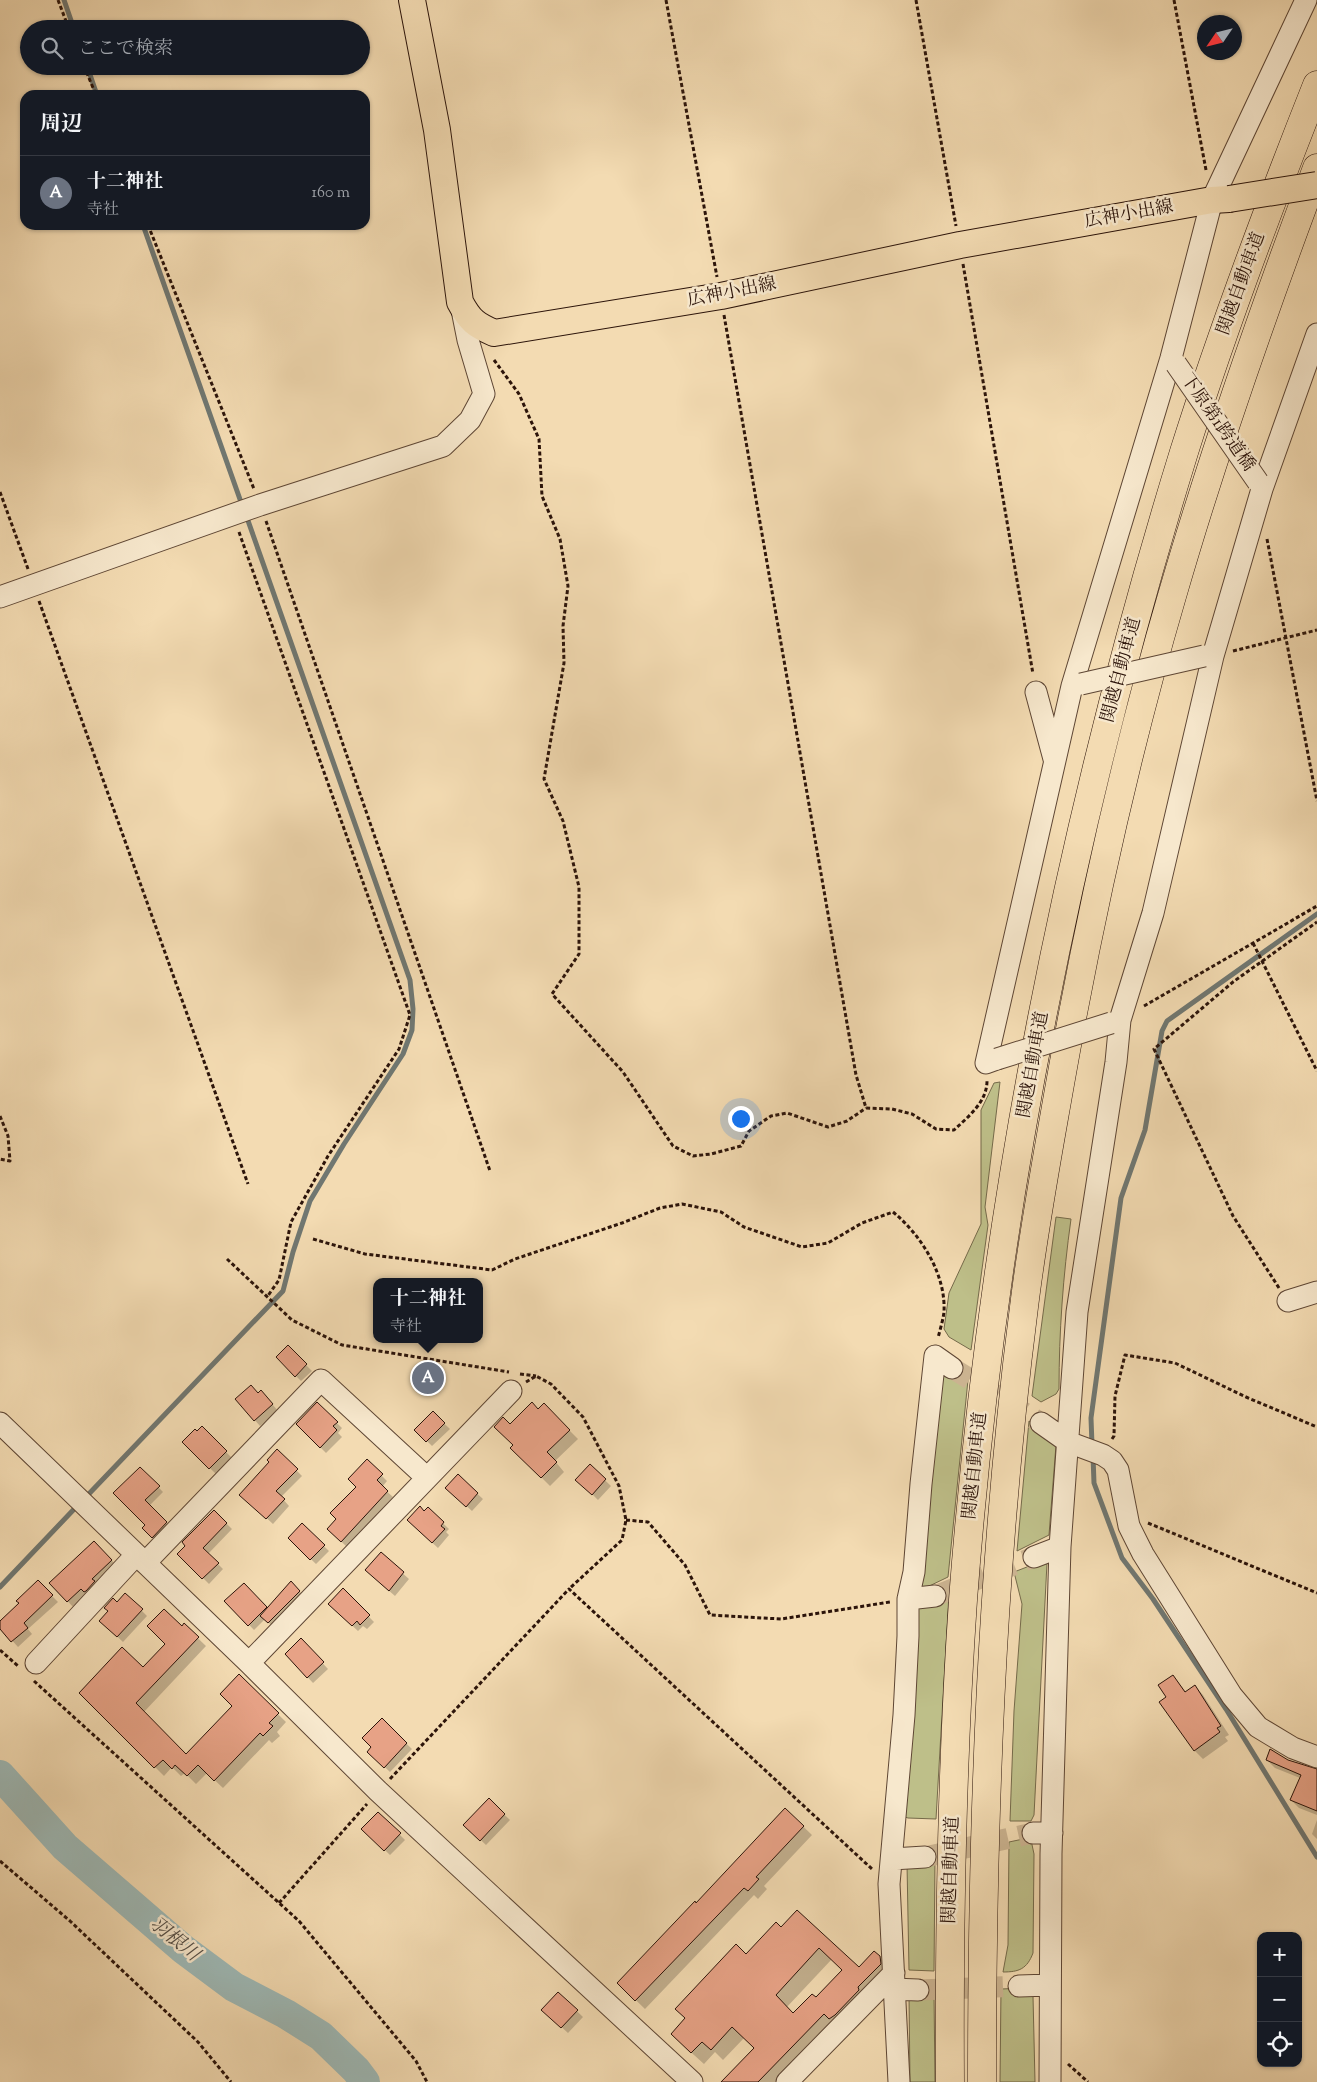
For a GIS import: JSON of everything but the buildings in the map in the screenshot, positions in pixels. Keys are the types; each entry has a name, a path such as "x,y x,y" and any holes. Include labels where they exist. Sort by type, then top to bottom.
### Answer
{"highway":[{"name":"関越自動車道","path":"950,2082 950,1911 963,1601 979,1435 996,1298 1044,1010 1076,856 1106,729 1145,582 1186,447 1237,297 1317,85"},
{"name":"関越自動車道","path":"982,2082 982,1904 995,1595 1024,1305 1076,993 1138,719 1172,595 1216,452 1265,307 1317,168"}],"main road":[{"name":"広神小出線","path":"412,0 437,130 460,302 468,317 477,326 494,333 721,296 960,245 1221,199 1317,186"}],"street":[{"path":"1115,1022 992,1061 1055,762 1076,685 1221,199 1306,0"},
{"path":"0,597 260,505 443,446 470,420 484,394 468,340 460,302"},
{"path":"1050,2082 1050,1985 1042,1833 1077,1312 1116,1062 1115,1022 1153,913 1208,656 1257,510 1260,486 1317,334"},
{"name":"下原第1跨道橋","path":"1174,361 1260,486"},
{"path":"1076,685 1208,656"},
{"path":"1036,692 1055,762"},
{"path":"1288,1301 1317,1292"},
{"path":"899,2082 888,1884 892,1859 904,1715 908,1599 914,1572 935,1356 952,1368"},
{"path":"29,1670 321,1380 426,1477"},
{"path":"249,1663 426,1477 511,1391"},
{"path":"0,1423 249,1663 378,1791 692,2082"},
{"path":"1042,1423 1068,1442 1103,1455 1112,1461 1118,1470 1128,1526 1143,1554 1232,1696 1258,1727 1293,1748 1317,1757"},
{"path":"1034,1557 1060,1546"},
{"path":"908,1599 935,1596"},
{"path":"892,1859 924,1857"},
{"path":"894,1981 918,1990"},
{"path":"787,2082 894,1981"},
{"path":"1019,1986 1050,1985"}],"path":[{"path":"58,0 66,20"},
{"path":"666,0 721,296 856,1075 866,1108"},
{"path":"916,0 1036,692"},
{"path":"1174,0 1221,199"},
{"path":"88,75 94,90"},
{"path":"150,230 260,505 490,1171"},
{"path":"468,340 484,348 501,367 519,394 538,439 542,496 560,538 568,586 563,626 564,663 544,779 563,821 579,888 579,954 552,994 623,1072 673,1146 693,1156 711,1154 741,1146 748,1131 771,1116 787,1113 828,1127 848,1121 866,1108 892,1109 912,1114 936,1129 954,1130 974,1112 987,1088 992,1061"},
{"path":"0,492 248,1184"},
{"path":"1257,510 1268,541 1317,801"},
{"path":"232,515 410,1015 398,1049 328,1156 291,1222 279,1280 267,1296"},
{"path":"1208,656 1317,630"},
{"path":"1115,1022 1317,906"},
{"path":"1288,1301 1232,1216 1154,1049 1234,982 1317,922"},
{"path":"1253,943 1317,1071"},
{"path":"0,1116 8,1136 10,1162 0,1159"},
{"path":"313,1238 365,1254 492,1270 515,1258 622,1223 660,1208 682,1204 721,1212 744,1227 802,1247 828,1243 862,1223 892,1212 908,1225 932,1261 942,1290 944,1312 935,1356"},
{"path":"227,1259 292,1320 342,1345 536,1376 551,1384 583,1417 619,1486 626,1520 622,1540 569,1589 378,1791 280,1903"},
{"path":"1103,1455 1114,1436 1115,1396 1125,1355 1175,1363 1246,1397 1317,1427"},
{"path":"511,1391 536,1376"},
{"path":"1126,1514 1317,1593"},
{"path":"626,1520 648,1522 685,1565 710,1615 781,1619 908,1599"},
{"path":"569,1589 888,1884"},
{"path":"0,1650 29,1670 300,1922 416,2061 427,2082"},
{"path":"0,1861 70,1921 198,2042 230,2082"}],"green space":[{"path":"1000,1082 985,1207 988,1225 971,1350 949,1337 944,1329 949,1293 981,1224 981,1110 994,1083"},
{"path":"1056,1217 1071,1219 1062,1304 1059,1389 1056,1394 1041,1402 1032,1396"},
{"path":"951,1370 968,1380 948,1577 921,1590 939,1378"},
{"path":"1029,1421 1056,1445 1049,1535 1017,1551"},
{"path":"1045,1560 1047,1563 1034,1815 1031,1821 1010,1821 1014,1711 1022,1604 1014,1572"},
{"path":"949,1593 936,1819 908,1818 905,1817 915,1606"},
{"path":"1028,1838 1031,1840 1034,1854 1033,1953 1028,1963 1022,1968 1003,1972 1008,1945 1009,1842"},
{"path":"935,1857 934,1971 909,1970 907,1864"},
{"path":"1027,1988 1033,1996 1035,2082 1000,2082 1001,1989"},
{"path":"934,1993 935,2082 910,2082 909,1995"}],"waterway":[{"path":"64,0 71,20"},
{"path":"90,75 95,90"},
{"path":"145,230 242,505"},
{"path":"84,1499 283,1291 293,1252 310,1201 344,1144 403,1054 412,1030 413,1009 410,980 246,515"},
{"path":"1092,1445 1091,1418 1121,1198 1145,1130 1162,1031 1167,1021 1317,914"},
{"path":"1093,1456 1094,1483 1122,1558 1153,1599 1226,1709 1317,1857"},
{"path":"0,1587 78,1505"},
{"name":"羽根川","path":"0,1775 65,1847 183,1949 234,1987 286,2014 321,2036 356,2070 365,2082"}],"tunnel":[{"path":"952,1368 1041,1423"},
{"path":"935,1596 1034,1557"},
{"path":"925,1857 1033,1833"},
{"path":"918,1990 1019,1986"}],"place":[{"name":"十二神社","path":"428,1378"}]}
